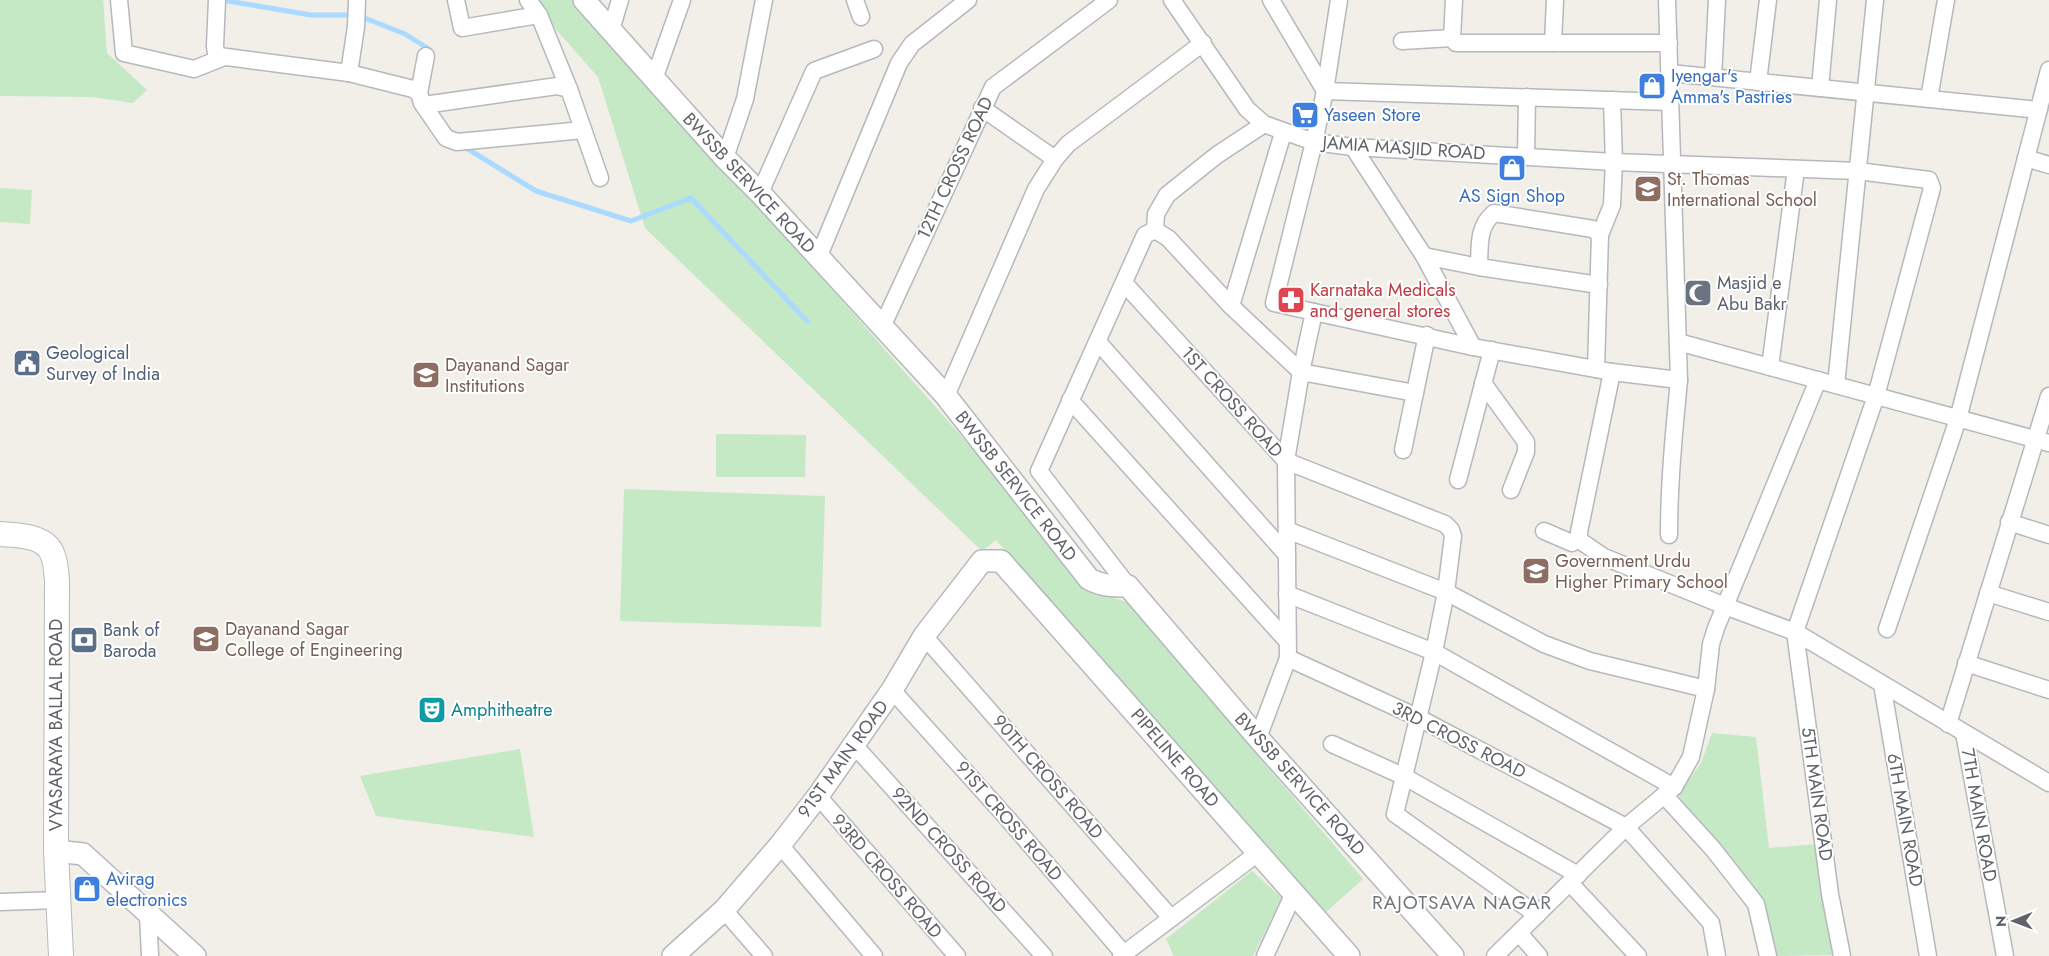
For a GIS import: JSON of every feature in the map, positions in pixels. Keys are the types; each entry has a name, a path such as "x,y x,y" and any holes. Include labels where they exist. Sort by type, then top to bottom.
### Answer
{"main road":[{"name":"VYASARAYA BALLAL ROAD","path":"0,534 22,535 40,541 53,554 57,580 56,851 61,956"}],"street":[{"path":"349,73 356,27 357,0"},
{"path":"456,0 462,28 539,15"},
{"path":"528,0 539,15 569,89 600,178"},
{"name":"BWSSB SERVICE ROAD","path":"584,0 725,158 946,396 1089,579 1099,584 1128,586 1258,738 1453,956"},
{"path":"611,30 620,0"},
{"path":"654,79 682,0"},
{"path":"725,158 745,99 764,0"},
{"path":"855,0 861,17"},
{"path":"818,258 900,63 912,44 968,0"},
{"name":"12TH CROSS ROAD","path":"882,327 993,87 1109,0"},
{"name":"JAMIA MASJID ROAD","path":"1172,0 1247,109 1264,124 1314,142 1353,147 1614,162 1858,171 1926,178 1932,185 1876,396"},
{"path":"1271,0 1325,92"},
{"path":"1339,0 1325,92 1274,303 1473,347 1612,372 1679,380"},
{"path":"1454,0 1452,38 1456,43 1669,43"},
{"path":"1553,43 1555,0"},
{"path":"1667,0 1679,380 1669,506 1670,535"},
{"path":"1713,78 1717,0"},
{"path":"1758,82 1768,0"},
{"path":"1820,88 1828,0"},
{"path":"1836,385 1875,0"},
{"path":"1929,100 1946,0"},
{"path":"120,7 124,53 194,68 222,58 349,73 413,89 423,101 446,138 462,142 583,130"},
{"path":"217,8 215,46 216,53 222,58"},
{"path":"1402,41 1452,38"},
{"path":"946,396 1036,189 1055,159 1068,144 1203,43"},
{"path":"760,194 814,71 874,49"},
{"path":"423,101 426,56"},
{"path":"1670,73 2038,110"},
{"path":"1887,629 1958,419 2038,110 2048,78"},
{"path":"423,101 451,100 557,86 569,89"},
{"path":"1325,92 1670,102"},
{"path":"1526,156 1527,97"},
{"path":"1596,369 1600,236 1612,205 1614,162 1612,100"},
{"path":"982,108 1055,159"},
{"path":"1155,230 1156,214 1167,195 1217,155 1264,124"},
{"path":"1231,306 1283,132"},
{"path":"1353,147 1424,256 1473,347"},
{"path":"2026,158 2049,165"},
{"path":"1770,367 1796,169"},
{"path":"1479,267 1482,227 1485,220 1494,213 1593,229 1600,236"},
{"path":"1128,586 1039,471 1145,235 1155,230"},
{"path":"1155,230 1168,238 1231,306 1301,372 1415,393"},
{"path":"1424,256 1479,267 1599,285"},
{"name":"1ST CROSS ROAD","path":"1124,283 1286,462 1445,524 1451,530 1453,536 1446,592"},
{"path":"1258,738 1288,658 1286,462 1301,372 1314,312"},
{"path":"1403,450 1427,336"},
{"path":"1098,342 1287,555"},
{"path":"1678,342 2043,442"},
{"path":"1458,480 1492,350"},
{"path":"1612,372 1579,532 1579,540 1604,557 1795,632 2049,783"},
{"path":"1495,956 1626,827 1669,791 1691,757 1706,689 1711,644 1818,380"},
{"path":"1483,383 1526,442 1526,452 1512,490"},
{"path":"1795,632 1876,396"},
{"path":"1948,724 2009,522 2043,442 2049,396"},
{"path":"1070,400 1287,641"},
{"path":"2009,522 2049,535"},
{"path":"1287,530 1446,592 1544,644 1590,661 1706,689"},
{"path":"1544,531 1572,543"},
{"name":"91ST MAIN ROAD","path":"673,956 724,910 780,845 818,796 892,690 924,636 982,560 1001,561"},
{"name":"PIPELINE ROAD","path":"1001,561 1294,893 1339,952"},
{"path":"1446,592 1434,652 1417,716 1405,777 1395,814 1537,915"},
{"path":"1988,593 2049,612"},
{"path":"1287,594 1434,652 1669,791 1756,904 1768,956"},
{"name":"5TH MAIN ROAD","path":"1795,632 1830,894 1842,956"},
{"name":"90TH CROSS ROAD","path":"924,636 1171,918"},
{"name":"3RD CROSS ROAD","path":"1288,658 1417,716 1626,827"},
{"path":"1966,663 2049,690"},
{"name":"6TH MAIN ROAD","path":"1882,684 1928,956"},
{"name":"91ST CROSS ROAD","path":"892,690 1008,819 1122,955"},
{"name":"7TH MAIN ROAD","path":"1964,733 2005,956"},
{"path":"1332,744 1405,777 1574,879 1638,956"},
{"name":"92ND CROSS ROAD","path":"854,745 1044,956"},
{"name":"93RD CROSS ROAD","path":"818,796 957,956"},
{"path":"1626,827 1711,923 1717,956"},
{"path":"780,845 874,956"},
{"path":"56,851 82,854 195,956"},
{"path":"1122,955 1258,852"},
{"path":"1265,956 1294,893"},
{"path":"0,902 58,900"},
{"path":"724,910 764,956"},
{"path":"148,914 150,956"},
{"path":"1519,933 1539,956"}],"green space":[{"path":"0,0 103,0 107,53 147,90 133,103 92,97 0,96"},
{"path":"530,0 573,0 844,303 1100,594 1127,602 1363,879 1325,913 996,540 982,551 645,228 598,77"},
{"path":"0,188 32,190 30,224 0,222"},
{"path":"716,434 806,435 805,477 716,477"},
{"path":"624,489 825,496 821,627 620,621"},
{"path":"1712,733 1756,737 1769,848 1818,844 1837,955 1776,956 1760,902 1678,795 1701,763"},
{"path":"520,749 534,837 376,816 360,776"},
{"path":"1252,871 1282,898 1253,956 1174,956 1166,939"}],"waterway":[{"path":"222,0 311,15 357,15 405,34 429,49 429,52"},
{"path":"463,146 536,191 631,221 691,198 807,321"}],"place":[{"name":"Iyengar's Amma's Pastries","path":"1652,86"},
{"name":"Yaseen Store","path":"1305,115"},
{"name":"AS Sign Shop","path":"1512,168"},
{"name":"St. Thomas International School","path":"1648,189"},
{"name":"Masjid e Abu Bakr","path":"1698,293"},
{"name":"Karnataka Medicals and general stores","path":"1291,300"},
{"name":"Geological Survey of India","path":"27,363"},
{"name":"Dayanand Sagar Institutions","path":"426,375"},
{"name":"Government Urdu Higher Primary School","path":"1536,571"},
{"name":"Dayanand Sagar College of Engineering","path":"206,639"},
{"name":"Bank of Baroda","path":"84,640"},
{"name":"Amphitheatre","path":"432,710"},
{"name":"Avirag electronics","path":"87,889"}],"district":[{"name":"RAJOTSAVA NAGAR","path":"1462,902"}]}
